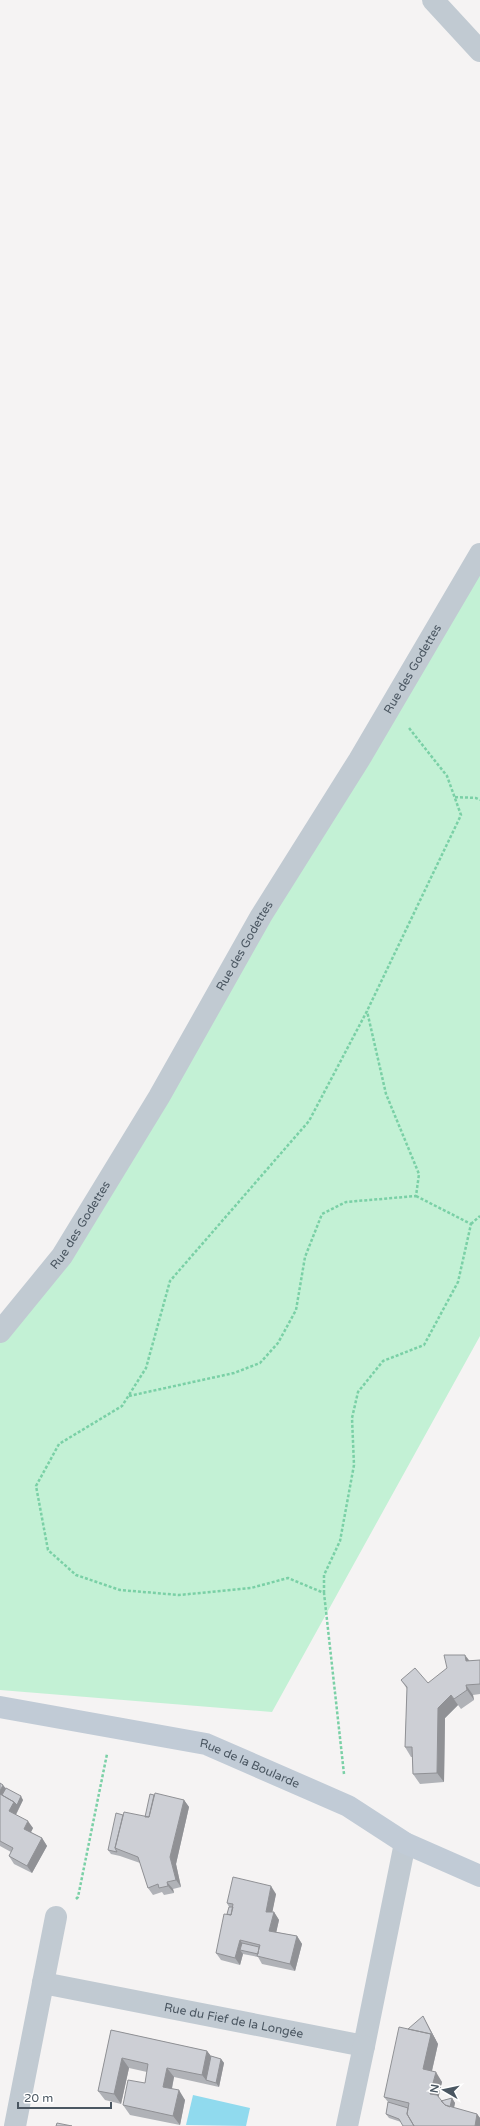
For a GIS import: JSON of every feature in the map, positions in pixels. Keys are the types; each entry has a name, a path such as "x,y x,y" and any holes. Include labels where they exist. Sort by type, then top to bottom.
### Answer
{"street":[{"path":"433,0 480,51"},
{"name":"Rue des Godettes","path":"0,1332 62,1256 159,1098 261,916 391,706 480,554"},
{"name":"Rue de la Boularde","path":"0,1706 206,1744 348,1806 405,1843 480,1876"},
{"path":"347,2126 405,1843"},
{"path":"15,2126 56,1917"},
{"name":"Rue du Fief de la Longée","path":"43,1983 364,2046"}],"path":[{"path":"324,1593 288,1578 251,1588 179,1595 120,1590 76,1575 48,1550 36,1486 59,1444 122,1406 146,1368 170,1281 308,1121 367,1011 461,815 447,776 391,706"},
{"path":"455,797 476,798 480,800"},
{"path":"367,1011 386,1094 419,1174 416,1196"},
{"path":"128,1396 234,1373 260,1363 278,1343 296,1310 305,1257 322,1214 346,1202 416,1196 471,1224"},
{"path":"348,1806 324,1593 324,1575 340,1541 354,1465 352,1418 358,1392 383,1361 424,1345 458,1282 471,1224 480,1216"},
{"path":"56,1917 78,1897 113,1727"}],"green space":[{"path":"480,554 480,1336 272,1712 0,1690 0,1332 62,1256"}],"water":[{"path":"193,2095 250,2108 246,2126 186,2125"}],"building":[{"path":"444,1655 465,1655 466,1661 480,1660 480,1684 466,1685 467,1690 454,1699 451,1695 438,1708 437,1773 413,1774 412,1747 405,1747 407,1687 401,1680 415,1668 428,1683 447,1668"},
{"path":"0,1783 3,1785 0,1791"},
{"path":"6,1788 21,1796 17,1805 2,1795"},
{"path":"155,1793 184,1800 170,1857 176,1880 167,1882 168,1886 159,1888 158,1884 148,1888 138,1857 115,1848 124,1812 149,1817"},
{"path":"0,1794 14,1802 9,1811 28,1821 24,1829 42,1838 27,1866 9,1856 13,1848 0,1841"},
{"path":"150,1794 154,1795 149,1817 145,1817"},
{"path":"116,1813 123,1815 115,1848 117,1852 108,1850"},
{"path":"233,1877 271,1886 266,1912 274,1912 269,1931 297,1936 290,1964 257,1956 260,1945 240,1940 235,1958 216,1953 224,1914 231,1915 233,1904 227,1903"},
{"path":"229,1907 233,1907 231,1915 227,1914"},
{"path":"242,1943 259,1947 258,1954 240,1950"},
{"path":"423,2016 435,2040 431,2034 408,2029"},
{"path":"399,2027 431,2034 423,2069 436,2072 430,2094 437,2095 445,2105 477,2114 475,2126 414,2126 407,2114 409,2103 384,2097"},
{"path":"111,2030 207,2051 202,2075 167,2068 163,2087 179,2090 173,2116 123,2105 128,2080 145,2083 148,2064 122,2058 114,2094 98,2091"},
{"path":"211,2056 221,2059 216,2083 206,2080"},
{"path":"452,2098 450,2107 441,2101"},
{"path":"388,2102 408,2108 407,2114 414,2126 403,2126 399,2119 386,2114"},
{"path":"57,2123 72,2126 56,2126"}]}
